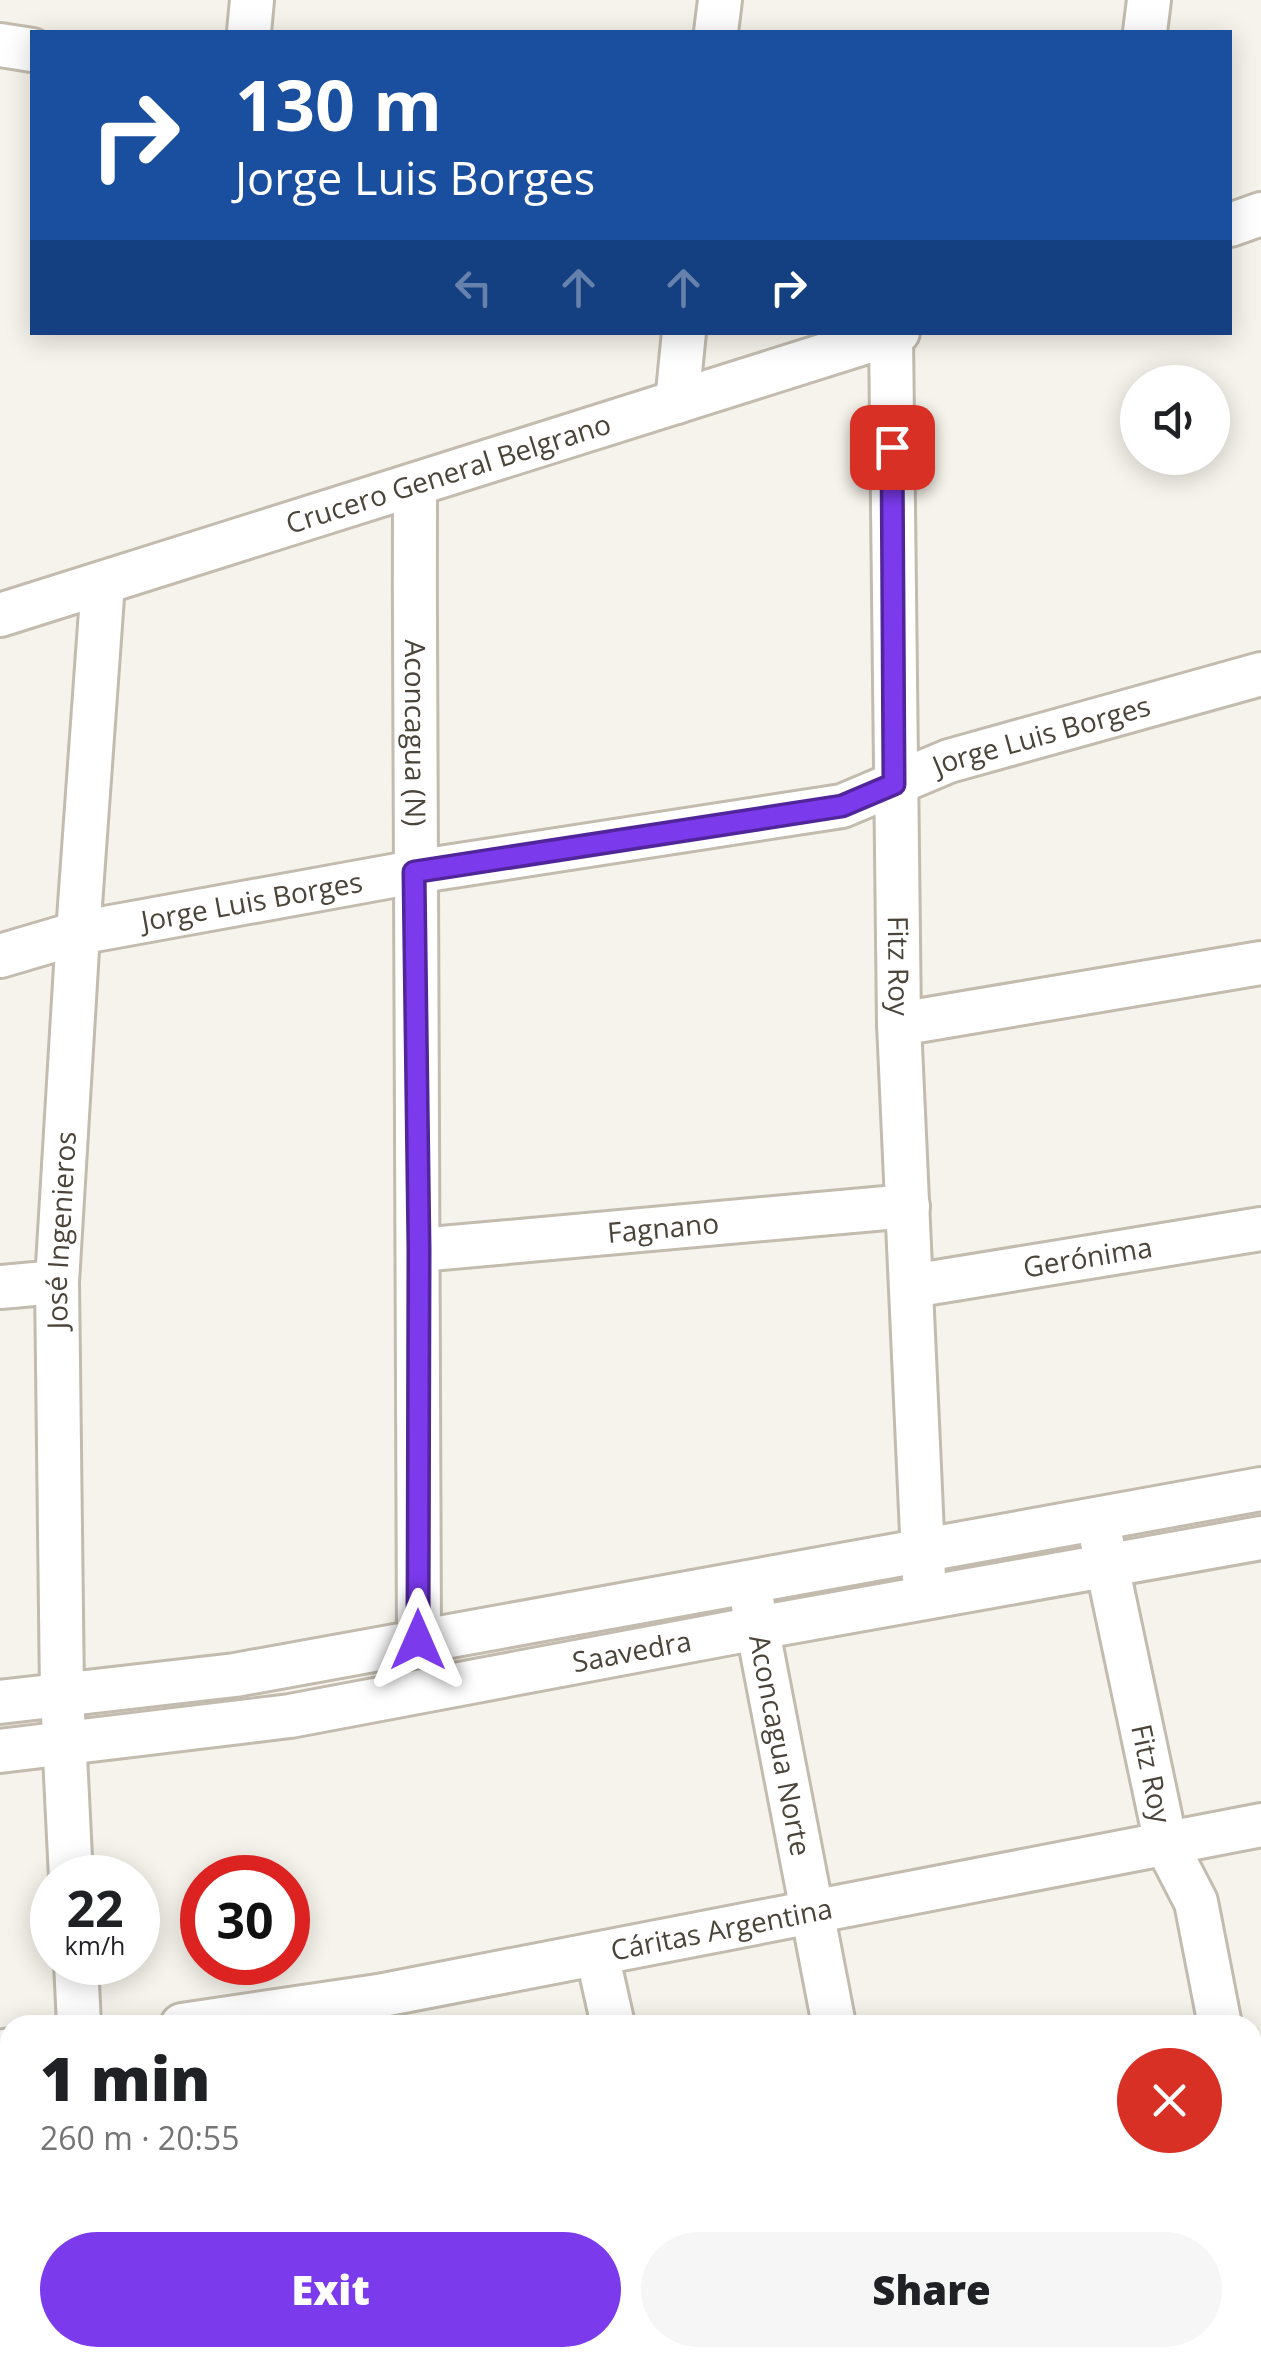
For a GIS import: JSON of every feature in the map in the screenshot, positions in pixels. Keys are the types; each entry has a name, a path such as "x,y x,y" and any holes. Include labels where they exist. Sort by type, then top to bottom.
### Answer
{"street":[{"path":"249,30 252,0"},
{"path":"716,30 720,0"},
{"path":"1145,30 1149,0"},
{"path":"0,46 30,50"},
{"path":"1232,199 1261,202"},
{"path":"1232,224 1261,214"},
{"path":"677,402 684,335"},
{"name":"Crucero General Belgrano","path":"0,615 891,335"},
{"name":"Fitz Roy","path":"894,335 894,784 899,1024 925,1598"},
{"name":"Aconcagua (N)","path":"415,485 418,1640"},
{"name":"José Ingenieros","path":"70,1855 62,1694 57,1282 103,583"},
{"name":"Jorge Luis Borges","path":"0,956 78,932 414,872 842,806 949,761 1261,674"},
{"path":"899,1024 1261,962"},
{"name":"Fagnano","path":"419,1250 908,1206"},
{"name":"Gerónima","path":"912,1286 1261,1228"},
{"path":"0,1287 57,1282"},
{"name":"Saavedra","path":"0,1702 236,1674 1261,1489"},
{"name":"Fitz Roy","path":"1098,1519 1166,1844 1196,1902 1218,2015"},
{"name":"Saavedra","path":"0,1752 290,1716 1261,1538"},
{"name":"Aconcagua Norte","path":"748,1580 832,2015"},
{"name":"Cáritas Argentina","path":"313,2015 379,2010 596,1954 1261,1826"},
{"path":"596,1954 611,2015"},
{"path":"77,1985 79,2015"}],"route":[{"path":"418,1640 419,1250 414,872 842,806 894,784 892,447"}]}
